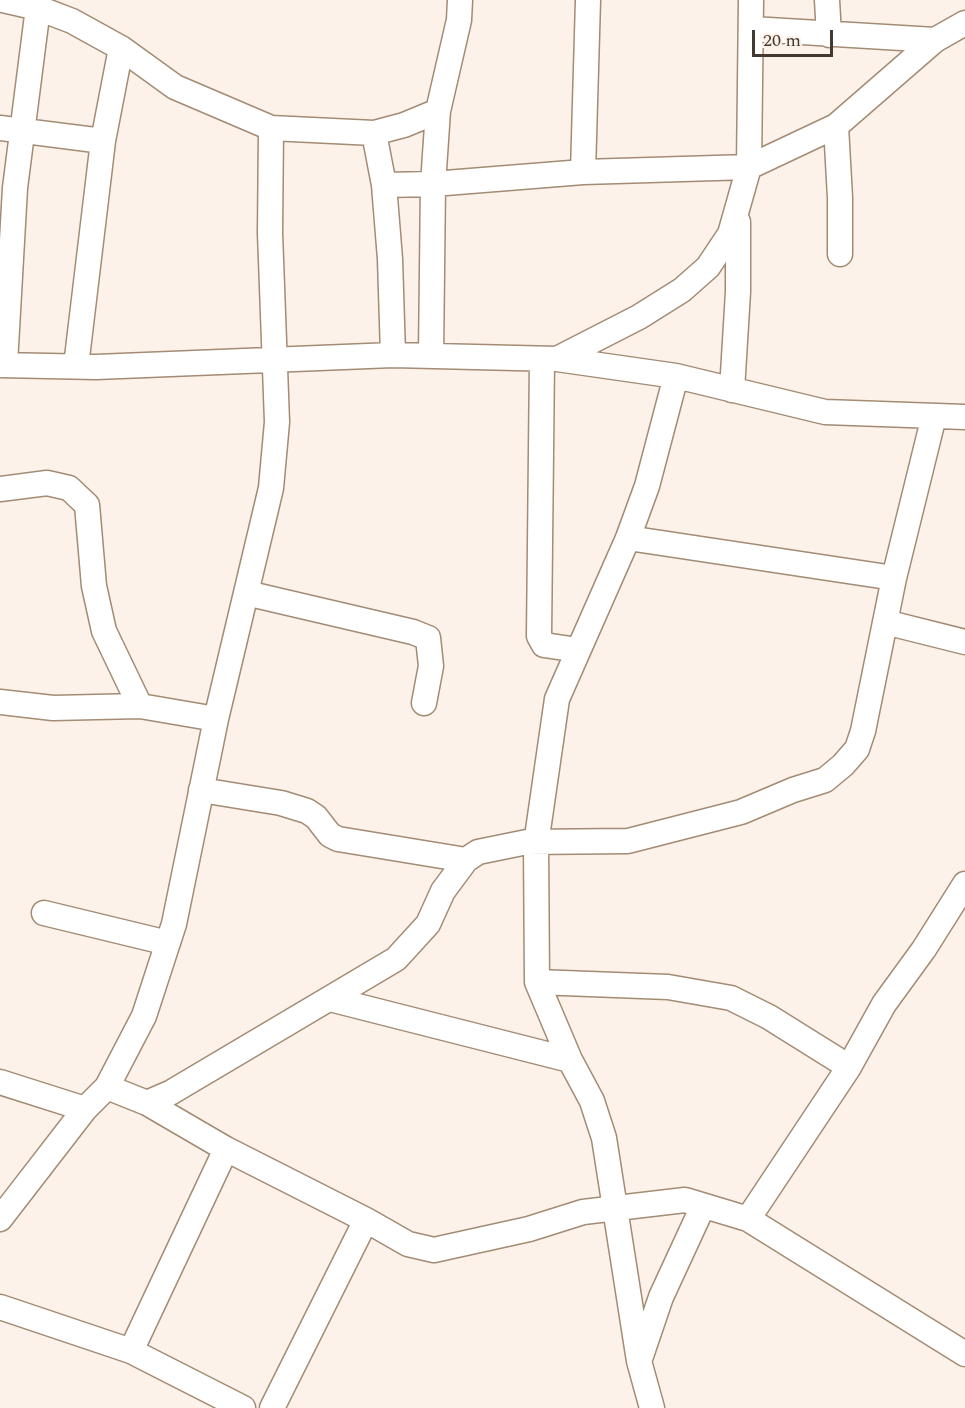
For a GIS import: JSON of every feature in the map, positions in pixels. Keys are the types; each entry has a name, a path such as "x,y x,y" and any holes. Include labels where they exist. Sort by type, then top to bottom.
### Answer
{"street":[{"path":"3,0 39,4 121,48 175,87 271,128 374,133 404,125 438,111"},
{"path":"431,356 433,184 438,111 459,20 460,0"},
{"path":"583,172 588,0"},
{"path":"549,359 639,317 682,290 708,267 730,234 749,167 751,0"},
{"path":"827,0 829,35"},
{"path":"39,4 24,131 6,253 2,365 76,366 276,361 393,355 549,359 676,376 825,412 965,417"},
{"path":"384,185 433,184 583,172 749,167 836,126 935,40 965,23"},
{"path":"752,29 935,40"},
{"path":"76,366 103,141 121,48"},
{"path":"836,126 840,254"},
{"path":"0,128 103,141"},
{"path":"0,1219 85,1109 107,1087 144,1016 168,943 216,719 272,489 277,422 270,233 271,128"},
{"path":"374,133 384,185 390,259 393,355"},
{"path":"732,390 738,292 738,208"},
{"path":"549,359 539,636 544,645 578,650"},
{"path":"652,1408 639,1361 616,1208 601,1129 592,1101 570,1060 537,982 536,844 557,699 628,538 648,486 676,376"},
{"path":"147,1103 170,1093 200,1073 396,959 428,924 443,891 466,860 478,852 501,845 628,841 741,812 793,790 825,780 857,749 894,578 934,416"},
{"path":"0,489 47,483 69,489 87,505 94,586 104,631 140,706"},
{"path":"628,538 894,578"},
{"path":"246,593 413,632 428,638 431,666 424,703"},
{"path":"885,622 965,642"},
{"path":"0,702 53,708 140,706 216,719"},
{"path":"201,790 281,803 308,811 316,817 330,835 338,839 466,860"},
{"path":"748,1219 849,1067 884,1004 924,949 965,884"},
{"path":"44,913 168,943"},
{"path":"537,982 669,987 731,998 769,1017 849,1067"},
{"path":"330,999 570,1060"},
{"path":"0,1082 85,1109"},
{"path":"107,1087 147,1103 226,1149 366,1220 408,1244 434,1250 518,1232 583,1212 685,1200 748,1219 965,1354"},
{"path":"131,1351 226,1149"},
{"path":"639,1361 661,1297 703,1206"},
{"path":"272,1408 366,1220"},
{"path":"0,1306 131,1351 243,1408"}]}
